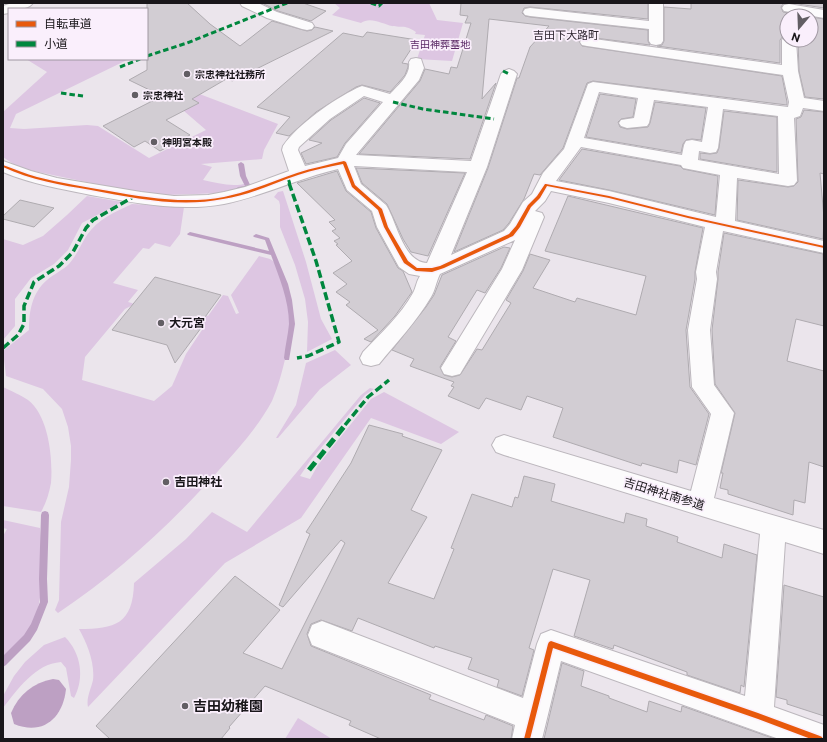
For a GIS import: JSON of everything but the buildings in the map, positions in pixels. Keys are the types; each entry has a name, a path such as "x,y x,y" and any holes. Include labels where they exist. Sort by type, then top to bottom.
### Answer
{"street":[{"path":"247,3 272,16 307,26"},
{"path":"656,3 657,52"},
{"path":"9,8 22,4"},
{"path":"530,12 656,26"},
{"path":"587,42 790,71"},
{"path":"716,104 710,148 692,145 688,164 788,181 791,108 790,48"},
{"path":"416,62 417,68 411,80 352,148 345,161 353,186 380,209 386,226 406,262 416,269 432,270 451,264 511,235 518,227 529,206 542,191 549,178 572,150 593,87 716,104 791,108 824,106"},
{"path":"371,358 406,318 423,294 425,284 440,258 478,167 509,74"},
{"path":"297,174 298,169 290,150 312,124 344,100 362,91 394,100"},
{"path":"628,123 640,123 647,94"},
{"path":"575,141 689,161"},
{"path":"3,166 40,180 133,197 165,201 223,199 297,174 345,161 478,167"},
{"path":"700,505 723,413 703,387 699,330 707,279 706,272 720,224 729,171"},
{"path":"542,191 602,196 824,247"},
{"path":"452,368 512,270 537,213 542,191"},
{"name":"吉田神社南参道","path":"504,445 824,542"},
{"path":"758,716 774,527"},
{"path":"322,635 530,728 551,644 758,716 810,737"}],"green space":[{"name":"吉田神葬墓地","path":"334,3 429,3 437,20 463,23 452,61 417,59 425,35 415,34 416,32 406,27 392,26 372,20 361,23 332,15 340,8"},
{"path":"28,60 127,60 16,114 10,128 24,129 87,125 98,126 149,158 206,130 170,99 189,90 278,124 264,150 262,159 201,164 212,167 203,180 225,184 236,185 247,183 251,185 223,193 166,195 139,193 19,168 3,157 3,112 47,72"},
{"path":"283,191 306,262 321,319 332,339 307,352 308,322 305,299 295,265 280,227 279,201 274,197 278,192"},
{"path":"87,196 122,202 82,223 68,250 54,264 31,278 15,299 15,326 3,340 3,239 23,245 43,236"},
{"path":"132,204 184,207 180,234 170,247 155,243 149,249 143,248 113,283 138,290 128,302 135,304 125,309 85,357 82,380 154,401 172,386 186,354 204,327 201,314 208,316 223,295 228,296 236,314 239,313 231,295 259,256 270,259 281,272 291,318 289,342 272,401 254,429 240,446 182,510 143,547 102,581 58,613 55,610 59,600 61,522 69,487 71,460 71,446 68,427 62,409 43,389 6,376 3,351 29,330 32,303 38,291 50,278 69,264 91,229 107,216"},
{"path":"335,350 351,365 320,389 278,438 276,438 296,405 306,363"},
{"path":"3,387 28,400 41,416 45,427 50,450 51,483 41,512 3,506"},
{"path":"370,388 374,389 365,395 310,461 300,476 310,479 318,465 371,399 384,392 459,432 441,444 371,418 301,518 225,563 88,707 88,697 93,680 93,667 85,640 79,629 103,628 120,621 126,616 133,597 134,583 186,539 212,512 247,532 361,395"},
{"path":"3,520 40,528 42,584 37,612 32,625 23,639 3,658 3,536 7,529 3,528"},
{"path":"65,637 75,650 80,666 79,682 74,698 71,696 66,668 61,662 43,667 35,672 3,708 3,696 14,676 25,662 44,645"},
{"path":"298,718 332,739 285,739"}],"shaded area":[{"path":"53,679 59,680 66,689 61,708 56,716 50,722 34,728 14,724 11,713 18,700 28,690 39,683"}],"waterway":[{"path":"240,188 248,187 243,176 241,164"},
{"path":"190,234 273,254"},
{"path":"256,236 267,239 273,254"},
{"path":"273,254 285,284 289,300 292,324 287,358"},
{"path":"3,662 27,638 34,627 44,602 43,579 45,515"}],"marked path":[{"path":"148,56 187,43 287,3"},
{"path":"371,3 379,6 382,3"},
{"path":"120,67 138,60"},
{"path":"503,71 509,74"},
{"path":"61,93 83,96"},
{"path":"393,102 423,109 494,119"},
{"path":"288,178 316,261 339,342 308,356 297,358"},
{"path":"3,348 18,335 24,324 24,306 34,282 59,266 73,252 86,228 93,220 133,197"},
{"path":"309,470 368,397 389,380"}],"cycle path":[{"path":"3,166 35,178 69,185 141,198 191,202 208,201 233,196 261,188 303,172 344,162 353,186 380,209 386,227 406,262 416,269 432,270 442,267 511,235 518,227 529,206 539,197 546,185 609,197 688,217 824,247"},
{"path":"527,739 551,644 820,739"}],"place":[{"name":"宗忠神社社務所","path":"187,74"},
{"name":"宗忠神社","path":"135,95"},
{"name":"神明宮本殿","path":"154,142"},
{"name":"大元宮","path":"161,323"},
{"name":"吉田神社","path":"166,482"},
{"name":"吉田幼稚園","path":"185,706"}],"district":[{"name":"吉田下大路町","path":"566,35"}]}
